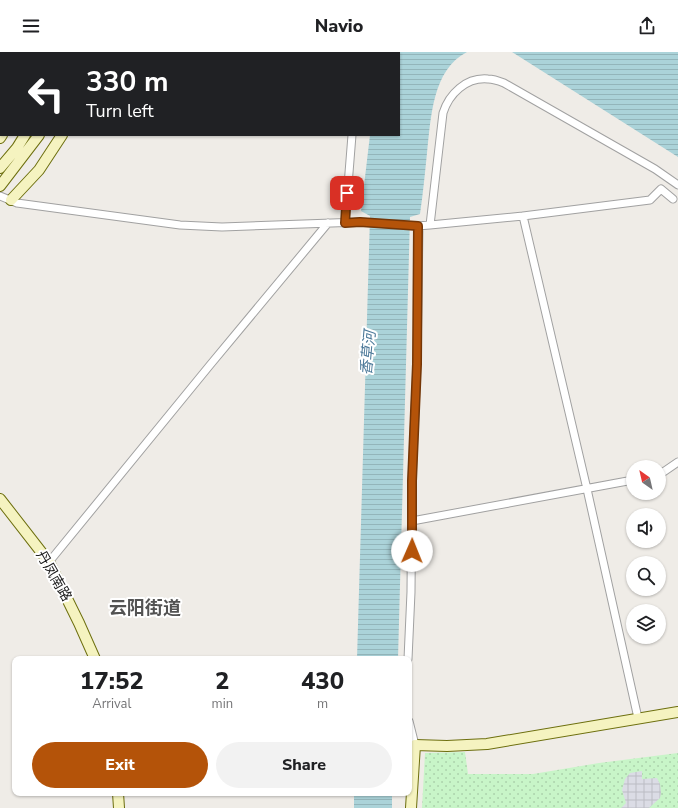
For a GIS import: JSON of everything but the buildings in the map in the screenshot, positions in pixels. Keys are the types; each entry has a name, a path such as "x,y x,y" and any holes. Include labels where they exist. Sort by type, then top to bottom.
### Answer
{"street":[{"path":"430,225 441,125 446,103 454,92 475,80 489,79 504,83 655,169 678,185"},
{"path":"0,168 17,148 24,136"},
{"path":"0,186 38,136"},
{"path":"11,200 39,170 61,136"},
{"path":"345,223 352,136"},
{"path":"0,196 17,203 180,225 222,227 360,222 418,226 430,225 523,216 650,200 661,188 674,199"},
{"path":"523,216 587,489 638,718"},
{"path":"49,562 328,223"},
{"path":"408,656 411,592 412,474 417,364 418,226"},
{"path":"666,470 678,462"},
{"path":"412,521 626,481"},
{"name":"丹凤南路","path":"0,500 49,562 80,623 94,656"},
{"path":"415,745 447,746 487,744 678,712"},
{"path":"412,733 415,745 412,792"},
{"path":"118,796 119,808"},
{"path":"411,808 412,796"}],"green space":[{"path":"465,752 468,774 533,774 599,763 678,753 678,808 422,808 425,753"}],"shaded area":[{"path":"642,771 642,779 657,778 660,784 660,798 649,808 621,808 626,803 622,790 625,779 630,773"}],"water":[{"name":"香草河","path":"400,52 467,52 455,60 447,70 435,96 430,125 420,214 410,217 398,656 357,656 370,216 361,211 370,136 400,136"},
{"path":"512,52 678,52 678,157"},
{"path":"354,796 392,796 392,808 354,808"}],"district":[{"name":"云阳街道","path":"145,608"}],"route":[{"path":"347,193 345,223 360,222 418,226 417,364 412,481 412,551"}]}
